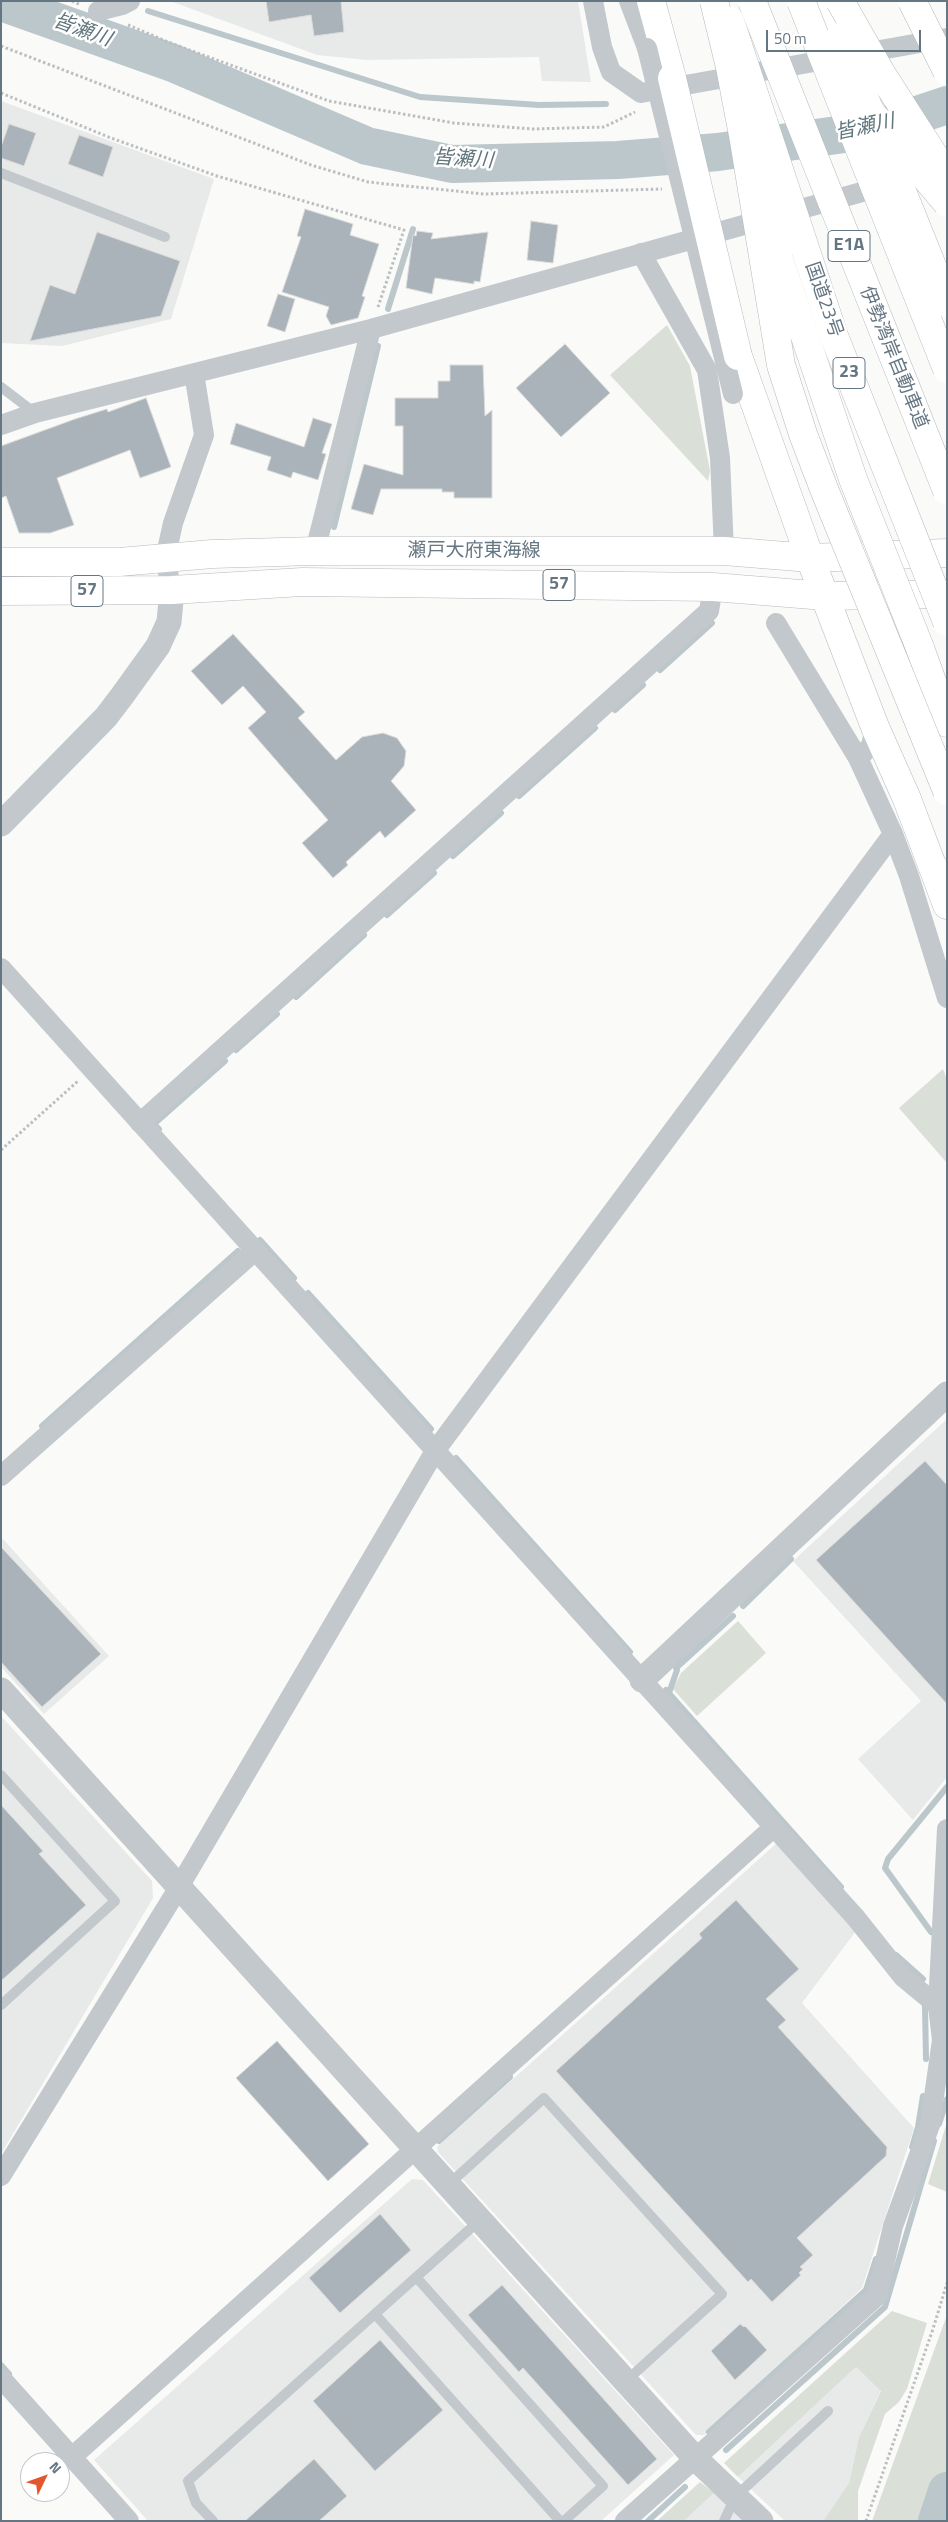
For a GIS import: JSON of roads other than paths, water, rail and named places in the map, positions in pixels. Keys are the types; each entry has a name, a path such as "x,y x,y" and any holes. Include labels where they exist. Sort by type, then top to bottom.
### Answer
{"main road":[{"path":"651,1 672,78 738,356 810,558 875,727 939,875 947,906"},
{"path":"714,1 739,115 781,364 803,434 824,490 947,791"},
{"name":"国道23号","path":"723,1 834,336 947,622"},
{"name":"伊勢湾岸自動車道","path":"752,1 947,491"},
{"name":"E1A","path":"801,1 947,369"},
{"path":"824,1 947,303"},
{"path":"840,1 881,73 947,176"},
{"path":"912,1 947,71"},
{"path":"868,109 947,203"},
{"path":"763,121 779,259 853,479 920,648 947,723"},
{"name":"瀬戸大府東海線","path":"1,562 119,562 212,554 315,551 724,551 810,558 947,553"},
{"name":"瀬戸大府東海線","path":"1,591 172,590 302,582 713,588 825,596 947,594"}],"street":[{"path":"98,11 122,6 130,1"},
{"path":"593,1 602,46 611,72 642,93 947,38"},
{"path":"629,1 647,48 734,394 724,404 728,449 720,458"},
{"path":"1,425 35,413 371,329 816,204 947,171"},
{"path":"641,253 707,370 720,458 724,551"},
{"path":"315,551 371,329"},
{"path":"1,824 106,717 158,646 169,622 172,590 165,559 173,523 204,435 194,373"},
{"path":"140,1123 709,611 713,588"},
{"path":"776,623 858,758 893,834 909,876 947,998"},
{"path":"858,758 871,746 875,727"},
{"path":"1,2176 179,1887 435,1451 893,834"},
{"path":"1,968 856,1918 903,1977 938,2006"},
{"path":"1,1476 255,1251"},
{"path":"642,1680 947,1394"},
{"path":"1,1690 695,2458 761,2521"},
{"path":"72,2457 774,1827"},
{"path":"625,2521 877,2296 893,2226 930,2125 942,2040 938,2006 947,1829"},
{"path":"1,2378 129,2521"}],"lane":[{"path":"1,173 165,237"},
{"path":"1,387 35,413"},
{"path":"1,1775 116,1901 1,2004"},
{"path":"448,2185 544,2098 722,2294 626,2381"},
{"path":"212,2521 196,2502 188,2481 480,2220"},
{"path":"416,2277 603,2486 564,2521"},
{"path":"375,2314 560,2521"},
{"path":"724,2521 735,2497 828,2411"}],"waterway":[{"name":"皆瀬川","path":"1,2 173,63 367,146 452,164 618,160 718,152 872,130 947,105"},
{"path":"148,11 420,97 539,105 606,104"},
{"path":"388,309 413,229"},
{"path":"334,527 378,346"},
{"path":"660,670 712,623"},
{"path":"615,710 643,685"},
{"path":"519,796 595,728"},
{"path":"453,856 501,813"},
{"path":"387,915 434,873"},
{"path":"296,997 364,935"},
{"path":"236,1050 277,1014"},
{"path":"159,1129 154,1124 225,1061"},
{"path":"260,1240 294,1278"},
{"path":"42,1426 238,1251"},
{"path":"308,1293 431,1429"},
{"path":"456,1458 630,1652"},
{"path":"743,1606 791,1559"},
{"path":"669,1693 677,1670 676,1668 733,1616"},
{"path":"666,1690 841,1887"},
{"path":"931,1932 885,1868 888,1859 947,1787"},
{"path":"896,1955 923,1979"},
{"path":"925,2006 926,2059"},
{"path":"439,2141 510,2077"},
{"path":"912,2147 918,2127 923,2096"},
{"path":"939,2124 947,2099"},
{"path":"726,2450 885,2307 934,2141"},
{"path":"709,2432 866,2290 876,2259"},
{"path":"1,2365 9,2374"},
{"path":"648,2521 685,2487"},
{"path":"937,2521 947,2491"}]}
